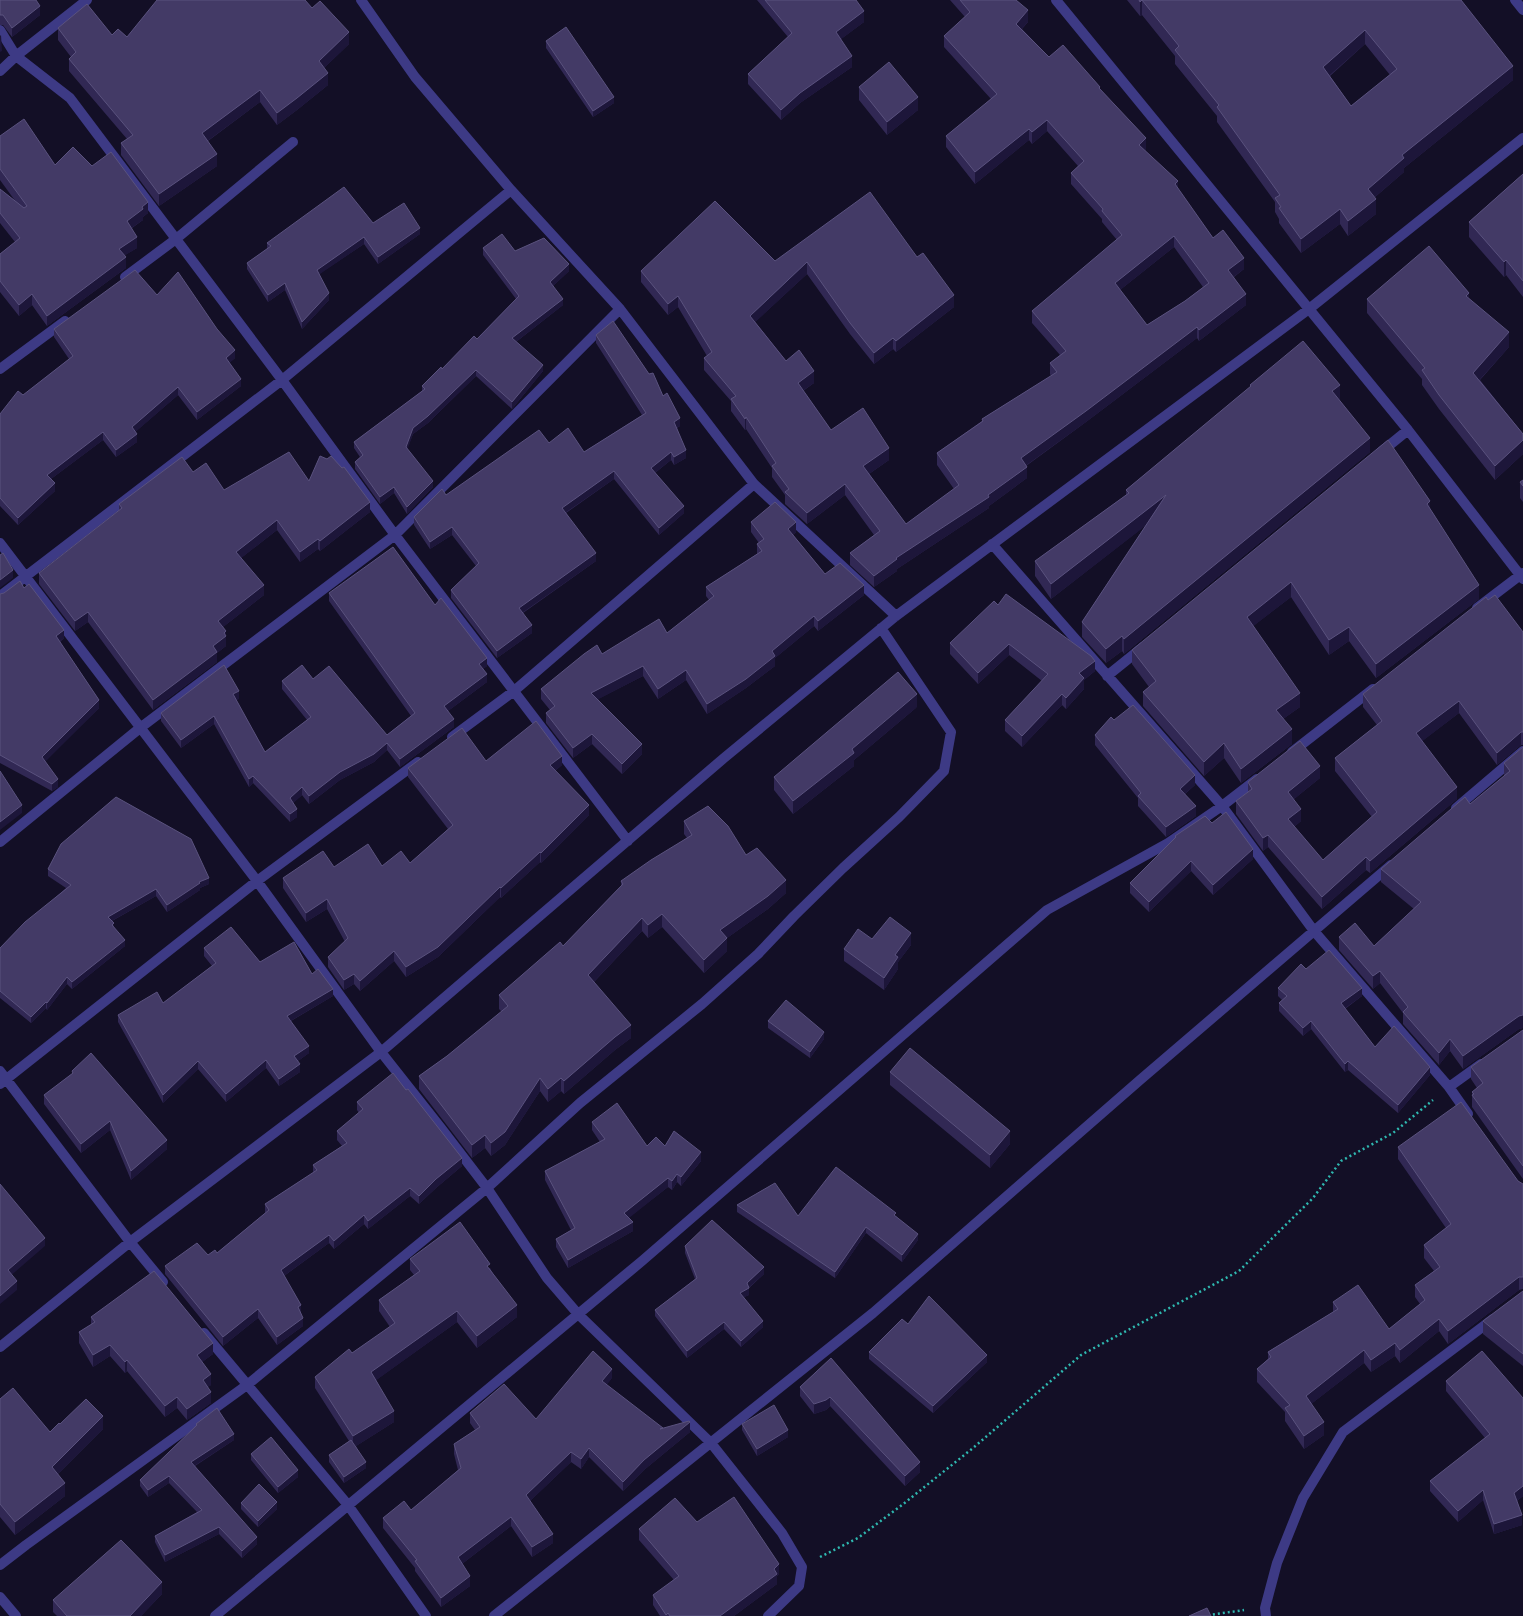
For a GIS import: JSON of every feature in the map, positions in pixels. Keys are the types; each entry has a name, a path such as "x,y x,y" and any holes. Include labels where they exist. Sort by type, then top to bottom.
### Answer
{"street":[{"path":"0,71 16,56 87,0"},
{"path":"361,0 415,77 510,190 620,310 754,484 896,616"},
{"path":"1056,0 1408,430 1522,575 1471,613"},
{"path":"1515,0 1523,10"},
{"path":"0,30 16,56 70,98 282,380 395,535 628,841"},
{"path":"0,1347 130,1242 381,1052 724,758 896,616 1309,309 1523,138"},
{"path":"120,281 176,239 293,142"},
{"path":"0,596 282,380 510,190"},
{"path":"0,842 140,728 395,535 620,310"},
{"path":"0,369 76,314"},
{"path":"1371,460 1408,430"},
{"path":"443,743 514,691 754,484"},
{"path":"0,543 257,880 381,1052 487,1188 547,1278 578,1314 711,1443 782,1533 802,1567 799,1586 768,1616"},
{"path":"992,544 1222,806 1314,931 1449,1088 1472,1120"},
{"path":"0,1565 247,1385 487,1188 580,1102 702,1004 758,954 843,868 899,817 944,772 951,732 882,628"},
{"path":"1107,676 1150,641"},
{"path":"1284,758 1384,680"},
{"path":"1451,812 1523,751"},
{"path":"169,1290 2,1078 257,880 424,758"},
{"path":"215,1616 642,1261 1047,910 1168,843 1222,806 1266,772"},
{"path":"494,1616 873,1312 1134,1085 1398,859"},
{"path":"1449,1088 1492,1056"},
{"path":"1265,1612 1277,1563 1304,1498 1343,1432 1498,1315"},
{"path":"198,1326 348,1506 426,1616"},
{"path":"0,1597 16,1616"}],"path":[{"path":"802,1567 858,1538 973,1448 1081,1356 1239,1271 1313,1198 1341,1161 1393,1133 1449,1088"},
{"path":"1203,1616 1265,1612"}],"building":[{"path":"0,0 36,0 40,6 12,28 3,15 0,15"},
{"path":"157,0 305,0 312,8 320,1 349,32 319,61 328,73 277,113 260,90 202,133 217,154 159,194 121,143 133,135 69,59 76,52 58,28 87,4 112,35 118,29 127,37"},
{"path":"765,0 856,0 864,11 836,32 852,56 800,93 781,110 748,74 792,33"},
{"path":"960,0 1016,0 1028,10 1016,24 1049,57 1063,45 1100,87 1099,88 1146,138 1139,145 1178,181 1175,184 1213,238 1223,230 1244,258 1228,270 1246,294 1199,330 1197,327 1021,458 1027,467 988,495 989,497 896,558 897,559 874,576 850,553 880,531 845,484 807,513 785,492 789,489 772,466 776,463 746,417 745,419 731,399 736,396 704,358 712,352 678,296 668,304 641,271 715,201 775,261 870,192 917,257 923,253 954,295 896,341 893,338 874,353 850,323 807,262 750,316 786,361 799,350 814,371 798,383 831,430 863,408 889,448 863,466 906,524 959,485 937,453 983,421 982,419 1057,372 1050,363 1066,351 1032,311 1122,235 1102,211 1103,209 1071,173 1084,161 1047,120 1032,132 1029,129 975,172 946,136 997,94 944,36 970,12","holes":["1174,236 1209,283 1185,301 1147,325 1115,283"]},
{"path":"1142,0 1461,0 1513,66 1402,155 1404,158 1368,189 1376,199 1348,221 1340,209 1301,239 1279,208 1281,207 1275,198 1280,195 1217,107 1219,105 1175,50 1179,46","holes":["1365,30 1397,69 1351,106 1323,67"]},
{"path":"566,27 614,97 593,111 546,41"},
{"path":"889,62 918,97 887,122 859,87"},
{"path":"24,119 55,165 73,147 92,166 111,152 148,202 142,207 143,209 127,221 137,237 119,249 126,257 47,316 32,294 19,305 0,281 0,254 20,238 0,213 0,189 24,208 27,206 0,169 0,136"},
{"path":"1523,174 1523,281 1506,260 1504,262 1469,222"},
{"path":"344,187 373,223 404,203 420,228 378,257 364,237 317,270 329,293 302,322 285,283 268,295 247,263 271,246 267,243"},
{"path":"502,234 515,251 544,238 569,264 550,282 563,299 512,338 543,365 512,402 476,370 428,416 413,428 406,447 433,481 407,507 394,487 380,497 355,462 363,455 354,442 425,389 422,386 441,367 442,369 474,336 477,339 519,296 483,248"},
{"path":"1429,246 1469,293 1466,296 1509,332 1473,373 1523,434 1523,440 1495,466 1439,395 1422,370 1425,368 1367,299"},
{"path":"135,270 157,295 178,272 217,329 235,350 226,358 241,379 197,412 178,387 132,427 137,434 116,450 103,432 47,475 55,483 18,518 0,498 0,414 18,391 23,395 73,356 54,329"},
{"path":"613,321 649,374 653,373 663,396 667,393 680,418 674,422 686,450 674,457 671,452 651,468 684,506 659,528 614,471 562,508 596,553 519,608 532,625 497,651 451,590 479,563 452,527 430,542 414,517 442,489 446,495 539,430 549,443 568,428 584,452 646,413 596,335"},
{"path":"1303,341 1340,385 1332,391 1370,438 1124,639 1122,636 1106,649 1082,622 1166,495 1051,584 1035,561 1129,493 1126,490"},
{"path":"1388,440 1430,501 1427,504 1479,585 1376,664 1349,627 1329,640 1291,582 1247,617 1300,693 1276,710 1292,729 1241,769 1224,743 1204,762 1143,692 1156,681 1132,650"},
{"path":"289,452 309,481 320,456 327,459 331,456 342,468 344,467 370,502 320,541 318,539 300,552 277,520 236,552 264,585 218,621 226,631 224,633 226,636 213,646 217,652 153,700 88,612 75,621 39,573 122,508 119,504 182,457 193,472 206,463 224,490"},
{"path":"775,502 796,522 788,529 825,574 840,563 864,585 818,621 814,616 772,651 775,656 746,679 707,704 686,670 658,689 643,666 591,693 642,744 622,764 592,734 573,748 546,713 555,706 541,689 597,645 602,654 659,619 667,633 714,596 706,587 762,551 757,544 764,539 751,522"},
{"path":"393,547 435,605 441,598 487,658 479,664 487,674 444,706 454,719 400,759 387,743 374,754 340,772 309,796 302,787 290,798 297,809 290,814 253,776 249,779 214,716 181,740 161,713 224,665 239,691 233,694 265,752 311,717 282,681 302,665 313,679 329,666 387,735 415,713 329,593"},
{"path":"3,553 13,570 0,580 0,555"},
{"path":"20,581 24,588 29,584 64,630 56,636 99,700 42,757 58,779 52,784 0,755 0,594 4,593"},
{"path":"1006,594 1091,656 1095,661 1079,673 1084,678 1066,698 1062,694 1022,736 1005,720 1048,674 1009,644 978,673 950,643 994,601 998,605"},
{"path":"1495,595 1523,632 1523,732 1521,732 1497,753 1459,701 1416,733 1457,787 1370,861 1366,857 1322,897 1268,835 1263,838 1236,801 1252,789 1248,782 1300,741 1320,766 1288,792 1301,809 1288,819 1323,860 1377,812 1335,758 1382,721 1363,694 1486,597 1488,600"},
{"path":"898,672 917,694 852,749 854,753 793,801 774,777"},
{"path":"1133,705 1195,775 1180,789 1196,806 1166,827 1138,796 1141,793 1095,735 1111,717 1114,720"},
{"path":"536,721 562,756 550,765 589,805 541,853 540,852 501,888 500,887 438,947 406,967 394,951 360,981 354,974 344,980 328,957 348,938 327,899 306,913 283,878 323,851 334,867 368,844 382,866 401,851 410,863 453,825 408,768 462,728 486,761"},
{"path":"1523,747 1523,1015 1519,1016 1463,1056 1450,1039 1439,1053 1403,1012 1408,1007 1380,971 1373,976 1339,937 1355,923 1374,946 1421,902 1381,869 1465,797 1470,804 1510,771 1504,763"},
{"path":"0,771 22,805 0,822"},
{"path":"116,797 191,839 209,878 199,882 200,883 167,905 156,889 108,917 114,923 112,925 125,940 72,982 67,977 47,1003 46,1002 31,1017 0,991 0,948 25,922 71,885 48,869 61,844"},
{"path":"708,806 728,826 746,855 757,848 786,880 768,896 720,930 727,938 704,960 662,914 648,925 642,918 588,975 631,1025 564,1081 561,1078 548,1089 540,1078 505,1132 491,1143 485,1135 472,1145 419,1076 447,1056 508,1006 499,995 560,942 563,946 623,884 621,881 651,860 692,835 684,821"},
{"path":"1226,812 1253,849 1213,885 1191,861 1149,902 1130,883 1176,837 1175,836 1205,816 1212,823"},
{"path":"890,917 911,933 895,955 898,957 884,978 844,949 858,929 872,939"},
{"path":"231,927 260,962 294,942 312,974 318,969 333,989 287,1016 309,1046 294,1056 300,1064 279,1079 266,1060 226,1094 198,1061 163,1095 118,1015 157,992 163,1003 216,963 204,948"},
{"path":"1329,950 1362,988 1341,1003 1375,1047 1394,1026 1430,1067 1398,1105 1348,1061 1345,1064 1311,1021 1303,1028 1279,1003 1287,996 1278,988 1301,964 1306,969"},
{"path":"786,1000 824,1032 810,1052 768,1021"},
{"path":"1523,1030 1523,1166 1472,1095 1474,1094 1472,1092 1483,1083 1471,1067"},
{"path":"910,1048 1010,1131 990,1155 890,1072"},
{"path":"91,1053 167,1140 131,1171 110,1121 81,1144 44,1095 73,1073 72,1071"},
{"path":"393,1073 406,1090 408,1089 462,1158 436,1179 419,1196 410,1188 368,1221 364,1215 334,1241 329,1235 281,1270 301,1305 298,1307 303,1318 277,1337 258,1309 223,1337 165,1266 197,1243 208,1255 215,1250 217,1253 269,1210 265,1204 317,1170 313,1165 347,1143 337,1131 363,1109 357,1102"},
{"path":"1461,1102 1518,1181 1523,1184 1523,1277 1519,1277 1448,1331 1439,1319 1400,1350 1395,1343 1371,1360 1364,1350 1306,1396 1324,1422 1304,1436 1285,1408 1290,1405 1257,1369 1271,1357 1268,1352 1338,1309 1333,1302 1358,1285 1389,1329 1425,1300 1415,1285 1440,1267 1424,1245 1451,1224 1398,1147"},
{"path":"617,1103 647,1146 656,1137 665,1146 674,1131 701,1152 681,1177 677,1174 672,1181 668,1178 624,1213 633,1222 568,1260 556,1239 575,1228 545,1171 605,1139 592,1122"},
{"path":"836,1167 896,1213 894,1215 918,1234 902,1255 866,1227 835,1272 737,1205 775,1183 798,1216"},
{"path":"0,1184 45,1238 8,1270 17,1281 0,1296"},
{"path":"712,1220 764,1267 747,1283 749,1288 740,1293 763,1321 741,1341 724,1322 687,1351 655,1310 697,1278 685,1246"},
{"path":"460,1222 490,1264 487,1266 517,1305 477,1336 457,1311 371,1372 394,1411 353,1436 315,1377 349,1349 352,1353 395,1323 379,1300 420,1271 410,1259"},
{"path":"154,1271 213,1343 197,1355 211,1374 203,1380 211,1392 187,1409 177,1397 165,1406 127,1360 125,1362 110,1345 93,1355 79,1332 95,1322 91,1317"},
{"path":"1523,1291 1523,1354 1483,1321"},
{"path":"929,1296 987,1355 933,1406 869,1352 902,1319 908,1324"},
{"path":"593,1351 612,1369 602,1381 663,1428 660,1429 689,1421 690,1422 644,1460 623,1482 589,1448 581,1459 571,1452 526,1495 553,1534 532,1547 511,1517 458,1557 470,1576 441,1598 415,1561 417,1560 383,1518 404,1501 411,1510 461,1468 454,1444 480,1427 470,1413 504,1384 536,1419"},
{"path":"1482,1351 1523,1398 1523,1486 1514,1493 1522,1515 1494,1524 1483,1490 1458,1511 1430,1481 1490,1434 1446,1381"},
{"path":"831,1358 920,1462 905,1476 830,1397 814,1404 800,1387"},
{"path":"13,1388 50,1432 86,1399 103,1416 52,1467 65,1483 15,1522 0,1504 0,1399"},
{"path":"774,1405 788,1430 757,1449 742,1424"},
{"path":"217,1408 234,1434 191,1462 257,1537 242,1551 219,1527 165,1555 155,1536 202,1510 169,1476 148,1490 140,1480 197,1425 196,1424"},
{"path":"271,1437 298,1470 278,1487 251,1454"},
{"path":"351,1440 366,1462 344,1477 329,1455"},
{"path":"259,1484 277,1502 258,1521 241,1503"},
{"path":"734,1497 779,1564 774,1569 777,1574 720,1616 670,1616 668,1613 666,1615 653,1595 679,1576 639,1529 675,1498 697,1522"},
{"path":"121,1540 162,1582 130,1616 67,1616 53,1600"},
{"path":"1207,1608 1211,1616 1189,1616"}]}
